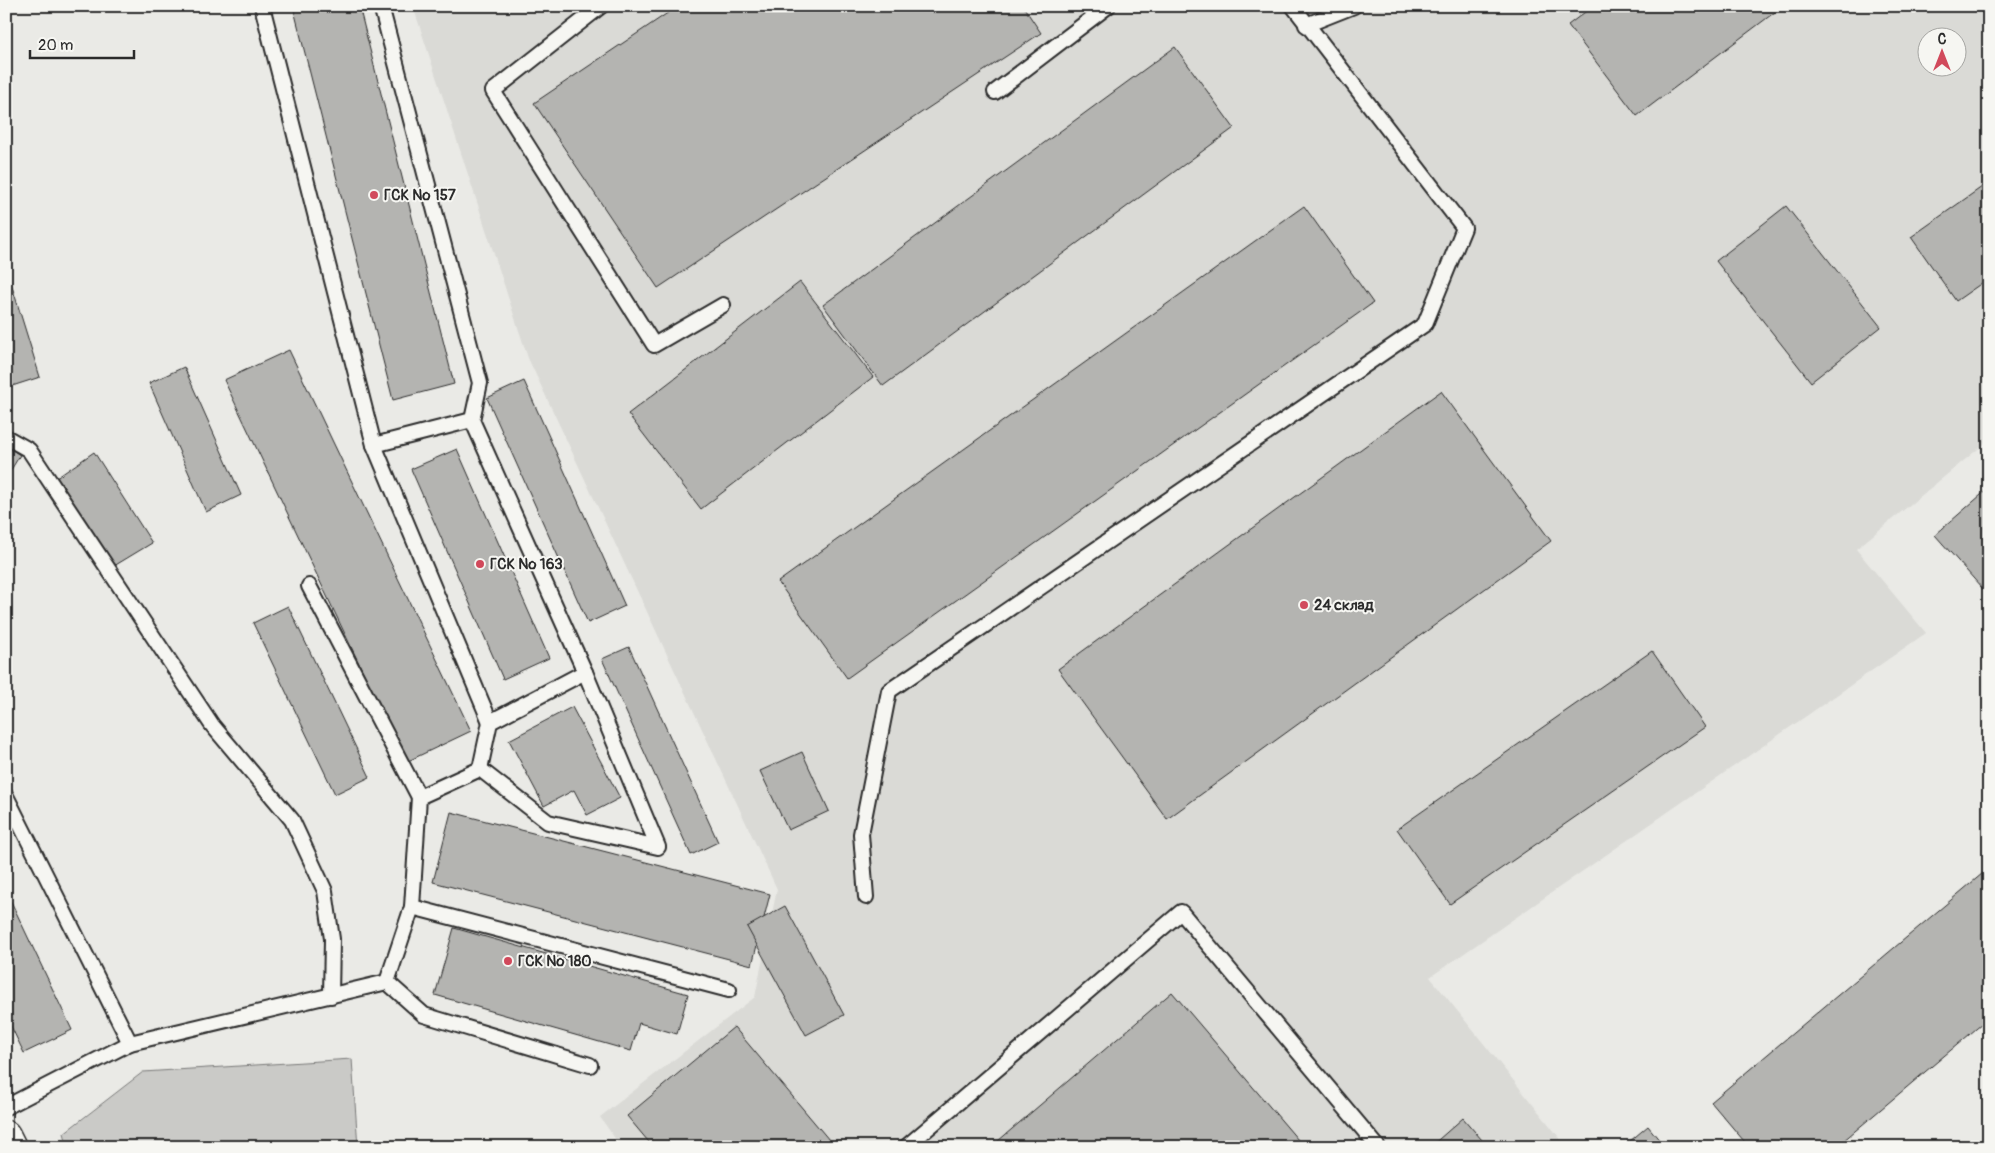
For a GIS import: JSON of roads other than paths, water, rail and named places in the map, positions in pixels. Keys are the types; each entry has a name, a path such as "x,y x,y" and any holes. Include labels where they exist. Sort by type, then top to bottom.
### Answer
{"street":[{"path":"6,1135 12,1147"}],"lane":[{"path":"262,6 374,445 490,722 480,769"},
{"path":"381,6 480,383 472,420 585,672 658,847 548,822 480,769"},
{"path":"601,6 493,91 654,345 723,306"},
{"path":"996,92 1108,6"},
{"path":"866,897 861,834 889,690 1425,324 1464,228 1293,6"},
{"path":"1306,25 1354,6"},
{"path":"374,445 472,420"},
{"path":"6,436 30,450 212,725 292,820 324,891 332,939 331,996"},
{"path":"309,586 419,797 412,907 386,982"},
{"path":"490,722 585,672"},
{"path":"419,797 480,769"},
{"path":"6,796 130,1043"},
{"path":"412,907 729,990"},
{"path":"906,1147 1181,912 1378,1147"},
{"path":"6,1107 130,1043 386,982"},
{"path":"386,982 424,1015 590,1065"}],"place":[{"name":"ГСК № 157","path":"374,195"},
{"name":"ГСК № 163","path":"480,564"},
{"name":"24 склад","path":"1304,605"},
{"name":"ГСК № 180","path":"508,961"}]}
